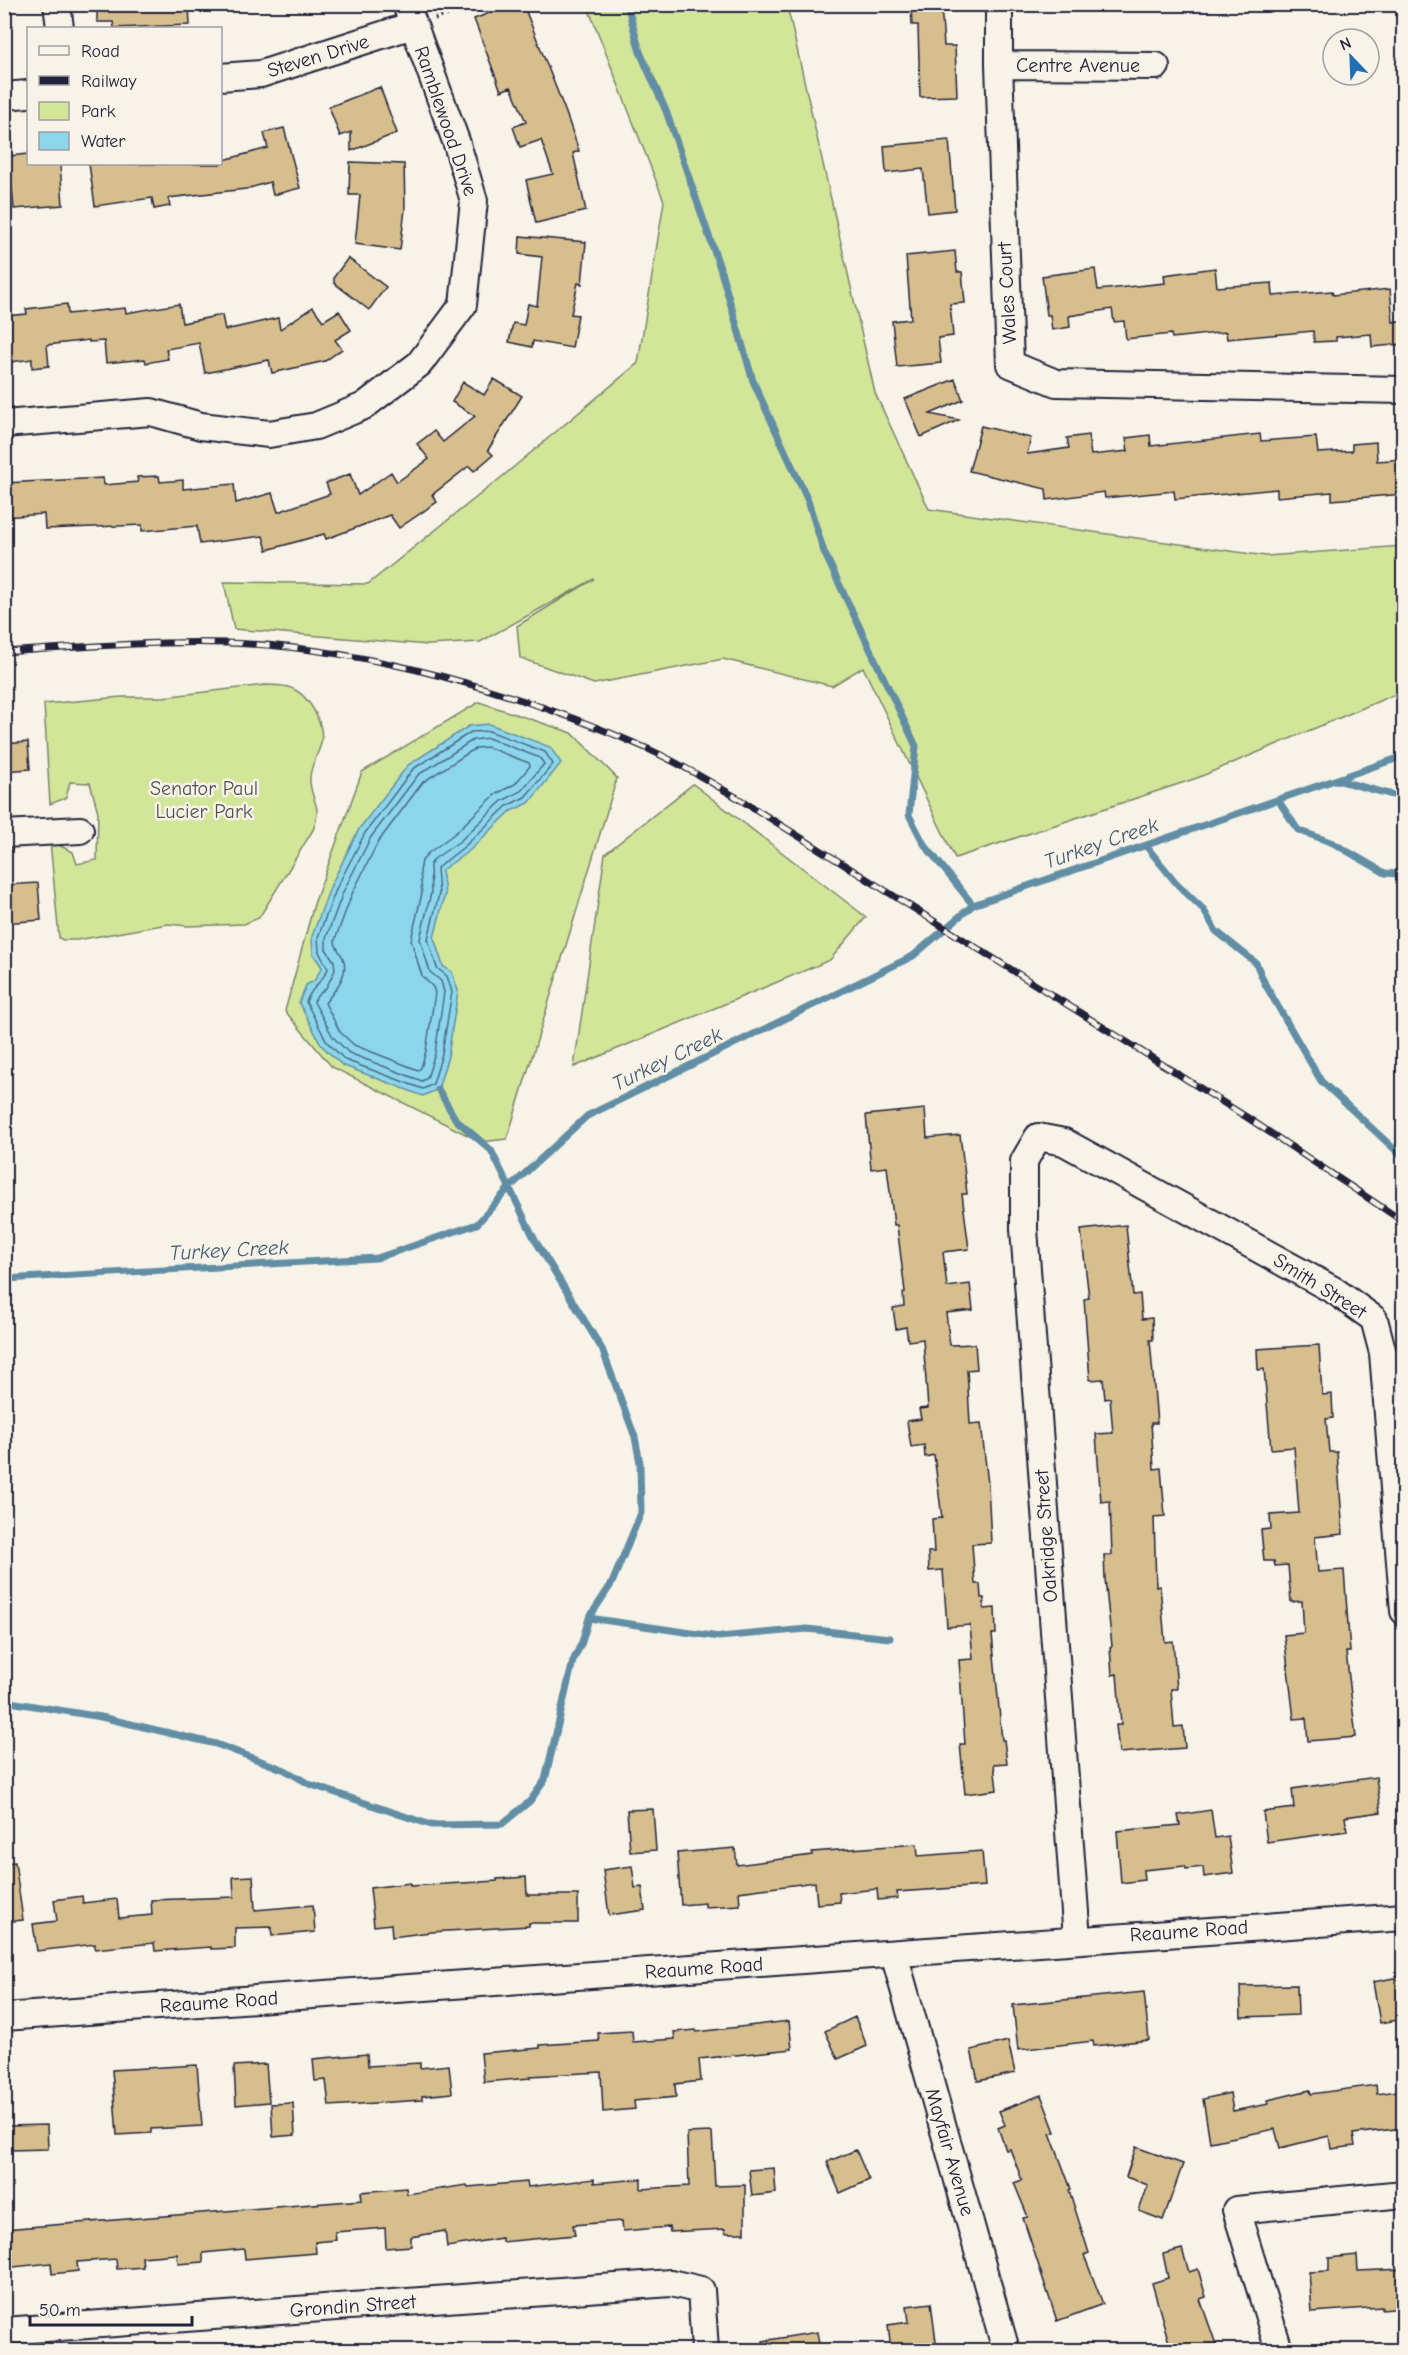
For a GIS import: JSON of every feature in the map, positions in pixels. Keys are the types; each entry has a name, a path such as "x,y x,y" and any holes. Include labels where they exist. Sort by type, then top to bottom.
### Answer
{"street":[{"path":"57,4 60,27"},
{"name":"Wales Court","path":"999,4 999,65 1010,364 1056,383 1404,390"},
{"name":"Steven Drive","path":"222,77 261,74 409,15"},
{"name":"Ramblewood Drive","path":"4,423 151,412 201,426 269,434 316,426 364,406 419,364 464,305 474,201 458,144 409,15"},
{"name":"Centre Avenue","path":"999,65 1156,66"},
{"path":"4,96 27,94"},
{"path":"4,834 80,830"},
{"name":"Smith Street","path":"1038,1137 1064,1142 1335,1291 1374,1319 1383,1353 1404,1611"},
{"name":"Oakridge Street","path":"1038,1137 1024,1161 1024,1230 1077,1939"},
{"name":"Reaume Road","path":"4,2017 1404,1917"},
{"name":"Mayfair Avenue","path":"894,1954 1006,2350"},
{"path":"1279,2350 1236,2210 1404,2194"},
{"name":"Grondin Street","path":"4,2331 671,2283 701,2290 705,2350"}],"path":[{"path":"409,15 477,4"}],"green space":[{"path":"587,5 787,5 875,393 929,509 1266,556 1403,546 1403,691 1197,778 955,858 863,667 832,686 723,659 594,684 520,658 517,626 594,579 480,642 429,645 234,629 224,582 368,584 503,476 638,363 664,201"},
{"name":"Senator Paul Lucier Park","path":"265,685 288,687 303,696 318,720 321,739 310,777 317,808 313,830 259,918 244,924 188,926 168,924 77,940 59,938 50,841 73,852 77,864 97,860 98,812 90,783 70,782 66,798 50,804 44,704 122,697 162,697"},
{"path":"479,702 572,733 617,778 507,1139 481,1142 332,1067 285,1011 314,904 362,772"},
{"path":"693,784 866,917 830,960 574,1067 605,854"}],"water":[{"path":"489,724 550,747 561,763 529,803 511,811 469,851 442,870 445,894 434,938 443,966 452,972 458,991 448,1056 438,1089 423,1096 342,1065 322,1046 299,1003 306,985 314,981 322,967 313,954 312,936 331,885 359,829 408,765 469,726"}],"building":[{"path":"97,4 189,4 190,25 114,27 113,22 97,22"},
{"path":"513,4 523,4 566,113 579,151 573,153 586,211 536,223 526,180 553,174 541,140 520,147 513,127 526,122 511,87 501,91 474,19"},
{"path":"911,4 941,4 944,46 955,46 957,96 920,97 918,25 912,25"},
{"path":"380,87 397,133 351,151 351,132 340,136 329,107"},
{"path":"284,128 300,188 273,195 270,182 246,189 168,198 170,206 154,209 152,198 95,206 89,165 222,165 222,160 268,148 264,133"},
{"path":"949,140 955,210 928,213 923,169 886,173 884,146"},
{"path":"27,154 27,165 60,165 63,205 14,209 9,156"},
{"path":"350,162 404,164 405,209 400,250 355,244 360,195 349,195"},
{"path":"520,236 586,242 582,284 578,283 571,314 578,315 572,348 533,341 532,347 509,342 513,323 524,325 528,304 537,306 542,257 519,254"},
{"path":"955,251 957,272 962,272 965,303 950,304 953,336 938,338 941,363 897,367 892,321 911,319 906,256"},
{"path":"348,258 386,287 369,310 334,283 334,277"},
{"path":"1215,268 1217,287 1272,283 1273,296 1332,291 1333,295 1390,289 1393,322 1404,320 1404,344 1372,347 1371,334 1336,337 1336,341 1314,342 1313,331 1227,339 1226,332 1172,338 1171,334 1126,339 1124,321 1114,322 1112,309 1069,316 1070,327 1052,330 1050,315 1047,315 1042,276 1095,269 1098,290 1165,283 1164,275"},
{"path":"67,304 68,314 125,308 126,313 179,304 182,323 222,315 225,330 278,318 280,329 313,307 323,321 339,311 351,330 335,340 342,349 325,361 272,373 269,360 205,373 199,343 166,349 168,359 146,363 145,359 106,363 104,341 89,342 89,340 47,345 49,366 32,368 32,359 4,363 4,316 27,314 26,309"},
{"path":"494,379 522,396 488,450 493,455 474,471 469,466 432,495 437,502 399,528 390,515 326,539 324,534 267,550 263,536 200,544 197,526 142,531 142,525 45,529 44,514 4,517 4,483 103,478 104,485 138,482 137,477 159,476 160,482 183,480 183,489 234,484 236,503 272,493 278,512 330,494 326,483 350,474 358,495 391,472 397,482 429,459 417,444 434,431 443,442 475,416 452,402 463,382 484,395"},
{"path":"955,379 963,400 930,414 959,420 921,437 905,399"},
{"path":"981,426 1031,438 1027,454 1069,448 1067,438 1088,435 1091,455 1128,451 1126,438 1150,435 1151,446 1260,434 1261,441 1316,437 1318,453 1352,451 1352,444 1376,442 1377,461 1404,459 1404,494 1332,500 1332,492 1277,497 1277,489 1175,499 1174,491 1105,498 1104,492 1047,500 1046,489 969,471"},
{"path":"28,742 30,769 4,771 4,744"},
{"path":"38,883 41,920 4,923 4,885"},
{"path":"925,1109 927,1138 960,1135 967,1194 962,1194 969,1249 943,1252 947,1287 970,1284 973,1310 946,1313 950,1345 975,1344 977,1369 967,1370 970,1424 981,1423 988,1484 991,1543 972,1544 975,1584 980,1584 984,1609 995,1608 996,1634 992,1634 1002,1740 1004,1740 1007,1763 994,1764 997,1790 965,1794 960,1744 965,1744 959,1660 973,1659 970,1625 947,1627 943,1570 929,1571 928,1552 934,1552 932,1519 942,1518 934,1455 925,1457 924,1445 911,1447 907,1421 921,1419 919,1409 928,1408 923,1339 908,1341 906,1327 896,1329 893,1308 904,1306 903,1293 905,1292 897,1225 894,1225 887,1167 871,1169 866,1115"},
{"path":"1126,1225 1133,1295 1140,1294 1142,1319 1152,1318 1153,1340 1150,1340 1157,1423 1151,1423 1154,1469 1161,1468 1165,1516 1154,1517 1156,1587 1160,1586 1165,1642 1173,1641 1177,1689 1171,1689 1174,1727 1183,1726 1185,1748 1119,1753 1116,1725 1121,1725 1117,1674 1112,1675 1110,1647 1112,1646 1104,1555 1112,1555 1110,1501 1101,1502 1096,1434 1113,1433 1110,1398 1105,1399 1103,1379 1090,1380 1084,1299 1089,1298 1081,1230"},
{"path":"1319,1345 1322,1395 1332,1394 1333,1418 1326,1419 1329,1452 1337,1452 1343,1534 1315,1537 1318,1572 1344,1570 1350,1652 1346,1652 1356,1737 1308,1741 1306,1718 1294,1719 1284,1635 1304,1633 1302,1601 1291,1602 1288,1565 1275,1566 1274,1561 1264,1561 1261,1530 1271,1529 1270,1515 1299,1513 1294,1447 1271,1449 1264,1369 1258,1370 1257,1349"},
{"path":"1376,1777 1381,1812 1345,1817 1347,1831 1267,1842 1263,1812 1294,1808 1292,1789"},
{"path":"653,1809 656,1850 630,1852 627,1810"},
{"path":"1211,1810 1215,1838 1228,1836 1233,1873 1204,1877 1203,1867 1186,1869 1185,1866 1143,1870 1144,1880 1121,1883 1117,1831 1180,1825 1178,1815"},
{"path":"917,1844 918,1856 982,1851 985,1886 897,1892 898,1898 878,1900 877,1889 839,1893 840,1902 817,1904 815,1882 739,1892 740,1905 705,1907 705,1903 681,1905 677,1853 735,1848 737,1865 812,1855 812,1852"},
{"path":"15,1862 23,1920 4,1922 4,1863"},
{"path":"632,1866 635,1888 642,1887 645,1910 609,1915 603,1870"},
{"path":"253,1876 255,1910 313,1905 315,1932 272,1936 271,1927 235,1928 235,1948 211,1949 211,1947 155,1951 154,1943 95,1949 95,1944 37,1951 33,1924 57,1921 54,1900 82,1896 83,1903 117,1899 119,1918 152,1915 151,1900 234,1897 233,1877"},
{"path":"526,1877 527,1895 578,1895 578,1923 529,1923 529,1926 431,1932 392,1937 391,1924 374,1926 370,1888 410,1883 410,1886"},
{"path":"1404,1976 1404,2019 1380,2023 1373,1982"},
{"path":"1297,1985 1298,2015 1241,2017 1240,1986"},
{"path":"1144,1992 1149,2040 1094,2046 1093,2041 1018,2050 1013,2005"},
{"path":"855,2017 867,2046 838,2059 825,2031"},
{"path":"789,2021 792,2049 699,2059 701,2081 675,2084 676,2097 634,2101 635,2109 603,2112 601,2072 530,2076 530,2078 484,2082 481,2053 540,2048 540,2045 599,2041 598,2033 632,2031 633,2042 675,2039 674,2032 696,2030 697,2032"},
{"path":"1008,2041 1015,2073 978,2081 971,2050"},
{"path":"367,2054 368,2066 420,2063 420,2068 449,2065 452,2093 422,2096 422,2100 329,2106 326,2080 315,2081 313,2059"},
{"path":"266,2064 269,2102 236,2105 234,2066"},
{"path":"197,2065 202,2126 151,2129 151,2133 117,2135 112,2070"},
{"path":"1376,2085 1377,2094 1404,2090 1404,2128 1353,2134 1355,2146 1331,2149 1329,2136 1280,2148 1275,2129 1210,2142 1203,2099 1230,2093 1233,2111 1269,2104 1268,2100 1310,2090 1311,2094"},
{"path":"1041,2095 1055,2132 1050,2133 1071,2189 1069,2190 1089,2253 1084,2255 1103,2304 1057,2321 1023,2218 1028,2217 1014,2183 1022,2180 1010,2149 1006,2150 998,2128 1005,2125 999,2111"},
{"path":"293,2103 295,2135 273,2137 271,2104"},
{"path":"47,2125 48,2149 9,2150 8,2126"},
{"path":"712,2132 715,2186 745,2185 745,2233 725,2233 725,2229 670,2232 669,2227 623,2231 622,2221 573,2225 575,2235 502,2242 502,2238 447,2247 445,2231 411,2237 411,2246 386,2248 385,2228 335,2232 336,2240 315,2242 316,2253 245,2259 244,2249 203,2253 203,2262 178,2264 177,2254 142,2257 143,2267 117,2269 116,2259 77,2262 78,2271 52,2274 51,2263 4,2268 4,2229 362,2200 361,2192 406,2188 407,2194 467,2185 468,2187 527,2182 528,2187 594,2179 594,2183 641,2179 641,2189 689,2186 687,2133"},
{"path":"1136,2147 1183,2164 1163,2220 1139,2211 1148,2185 1126,2177"},
{"path":"856,2150 869,2180 840,2193 827,2162"},
{"path":"774,2168 776,2193 752,2196 749,2170"},
{"path":"1182,2249 1189,2272 1198,2269 1206,2297 1200,2299 1218,2350 1171,2350 1152,2283 1168,2278 1163,2254"},
{"path":"1357,2255 1358,2271 1404,2269 1404,2308 1382,2310 1382,2307 1312,2312 1309,2272 1329,2271 1329,2258"},
{"path":"931,2303 937,2350 891,2350 888,2325 909,2322 907,2306"},
{"path":"817,2332 820,2350 763,2350 763,2341"}],"waterway":[{"path":"627,4 640,52 666,111 720,268 753,381 808,501 824,552 916,746 909,815 924,844 973,905"},
{"name":"Turkey Creek","path":"4,1279 377,1258 477,1224 508,1189 587,1116 913,956 973,905 1404,756"},
{"name":"Turkey Creek","path":"1337,780 1404,798"},
{"path":"1278,800 1298,830 1333,843 1385,873 1397,874"},
{"path":"1146,846 1178,885 1203,909 1216,931 1256,963 1265,984 1321,1081 1404,1158"},
{"path":"4,1701 101,1717 216,1744 285,1770 309,1784 431,1825 502,1824 530,1801 545,1780 573,1661 582,1642 589,1618 612,1583 641,1513 640,1463 635,1437 602,1349 535,1240 491,1150 456,1120 438,1089"},
{"path":"589,1618 719,1637 807,1629 890,1638"}],"railway":[{"path":"4,652 171,643 280,646 334,653 442,677 549,709 599,729 671,760 736,797 1248,1118 1404,1222"}]}
